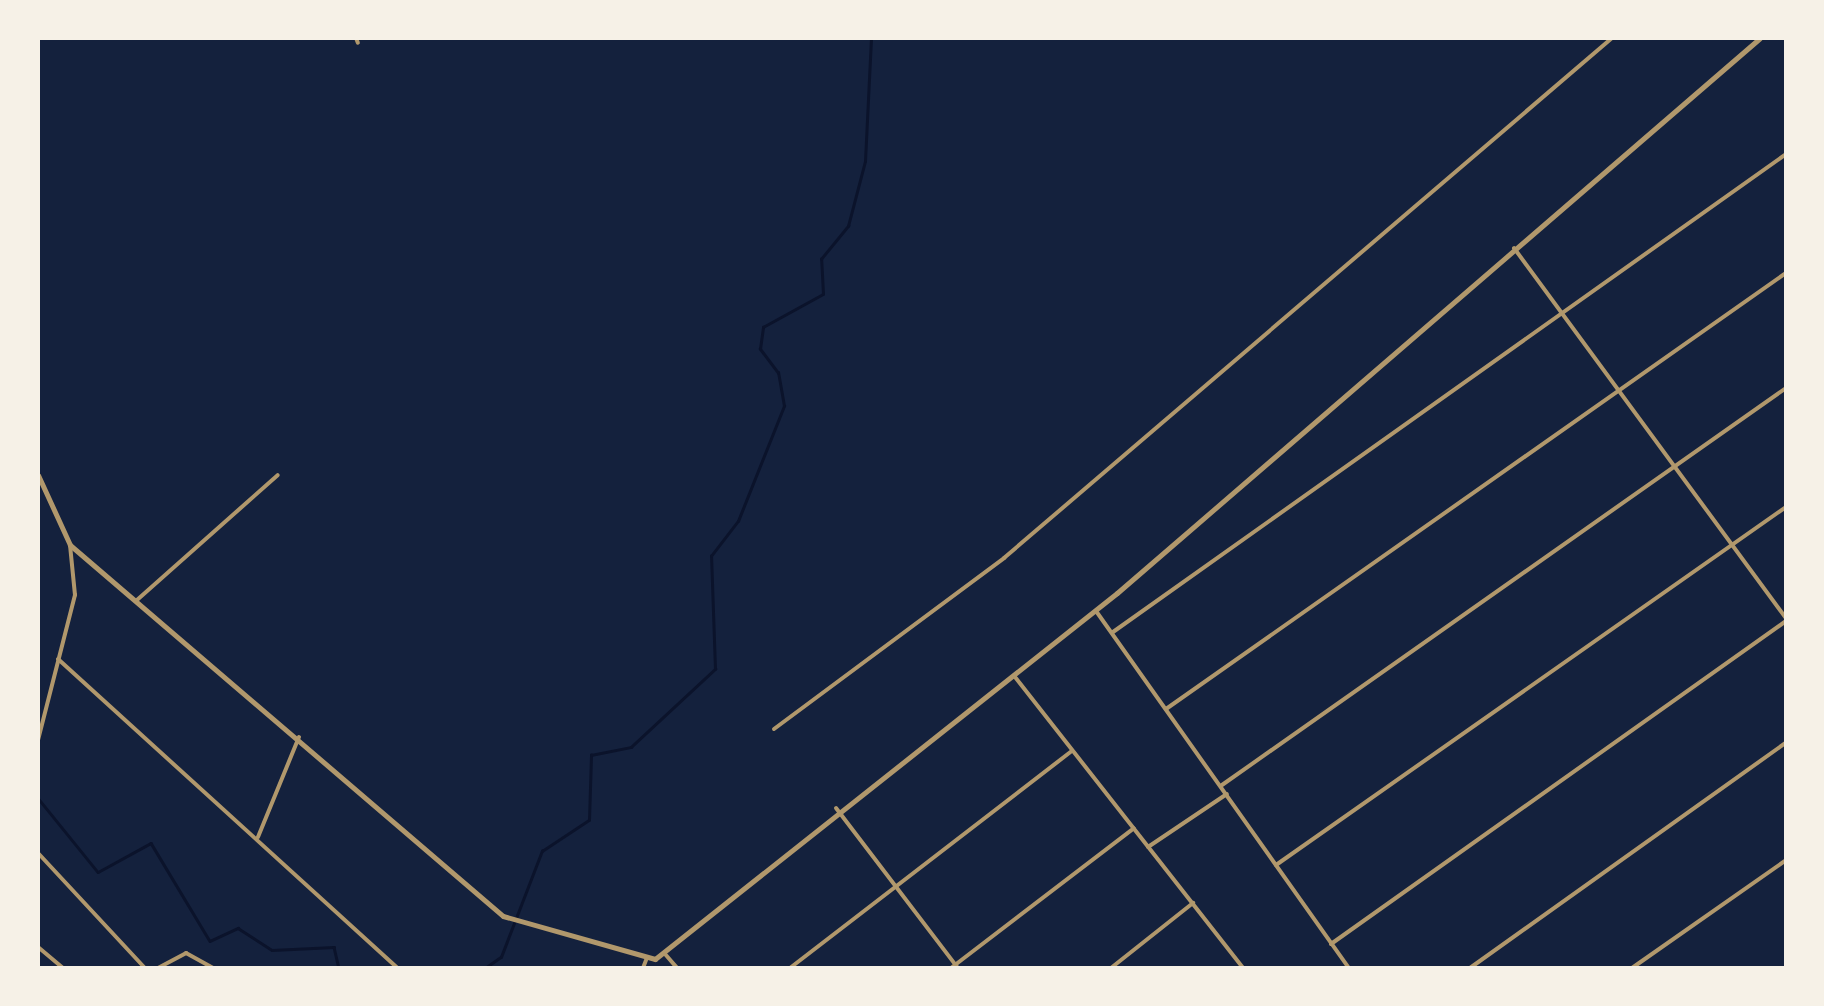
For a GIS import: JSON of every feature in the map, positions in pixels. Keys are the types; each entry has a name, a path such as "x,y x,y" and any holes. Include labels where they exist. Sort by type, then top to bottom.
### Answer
{"street":[{"path":"774,729 1004,558 1612,38"},
{"path":"70,546 299,737 503,916 646,960 665,954 836,808 1096,611 1760,38"},
{"path":"1113,632 1786,154"},
{"path":"1331,944 1786,620 1514,248"},
{"path":"1166,710 1786,273"},
{"path":"1222,786 1786,388"},
{"path":"38,475 70,546 75,595 38,740"},
{"path":"137,600 278,475"},
{"path":"1276,865 1786,506"},
{"path":"1096,611 1349,968"},
{"path":"58,660 258,837 398,968"},
{"path":"1012,673 1243,968"},
{"path":"258,837 299,737"},
{"path":"1470,968 1786,743"},
{"path":"790,968 1072,750"},
{"path":"1148,847 1227,794"},
{"path":"836,808 955,967 1134,828"},
{"path":"38,853 145,968"},
{"path":"1632,968 1786,860"},
{"path":"1111,968 1193,903"},
{"path":"38,947 63,968"},
{"path":"158,968 186,953 213,968"},
{"path":"665,954 677,968"},
{"path":"644,968 646,960"}],"waterway":[{"path":"485,968 501,957 542,851 589,820 591,755 631,747 715,669 711,556 738,521 784,406 778,373 760,349 763,327 823,294 821,259 848,226 865,161 871,38"},
{"path":"38,798 98,872 151,843 210,941 238,928 272,950 334,947 339,968"}]}
